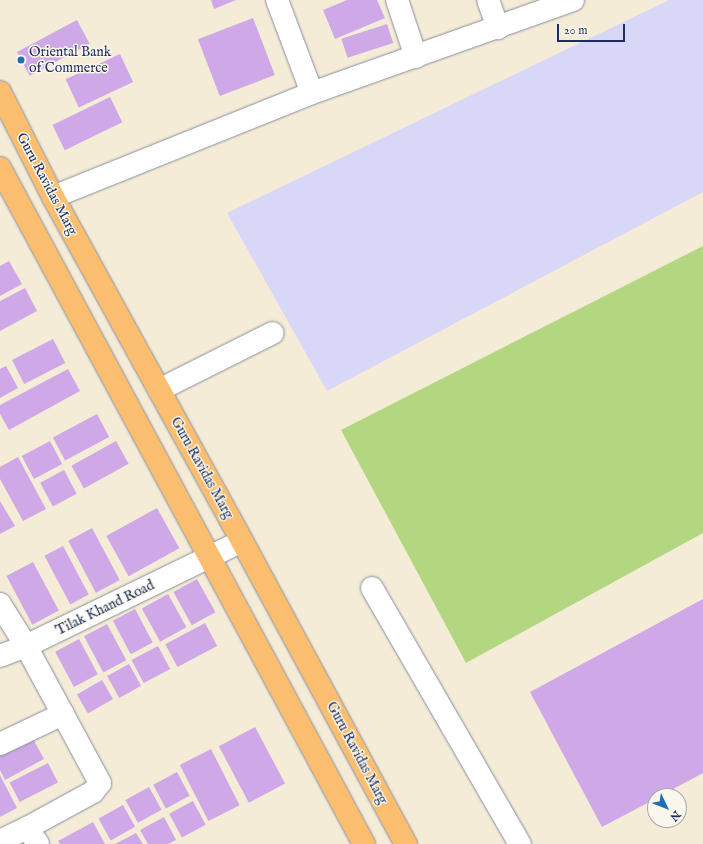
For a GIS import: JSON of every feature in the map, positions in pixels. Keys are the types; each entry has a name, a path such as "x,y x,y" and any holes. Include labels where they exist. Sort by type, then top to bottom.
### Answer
{"main road":[{"name":"Guru Ravidas Marg","path":"0,92 53,197 406,844"},
{"path":"0,168 364,844"}],"street":[{"path":"277,0 312,94"},
{"path":"397,0 416,57"},
{"path":"488,0 498,28"},
{"path":"53,197 312,94 573,0"},
{"path":"159,390 273,333"},
{"name":"Tilak Khand Road","path":"0,656 26,646 210,558 242,541"},
{"path":"372,588 520,844"},
{"path":"0,604 26,646 100,783 93,792 33,836 0,841"},
{"path":"0,744 63,714"}],"shaded area":[{"path":"669,0 703,0 703,192 327,391 227,213"}],"green space":[{"path":"703,246 703,533 466,663 341,430"}],"building":[{"path":"211,0 236,0 214,9"},
{"path":"347,0 377,0 385,18 335,39 323,10"},
{"path":"253,18 275,75 220,96 198,39"},
{"path":"77,20 90,44 30,76 17,52"},
{"path":"387,24 393,43 348,58 341,39"},
{"path":"120,54 133,82 79,107 66,79"},
{"path":"110,97 122,122 65,150 52,125"},
{"path":"9,261 22,284 0,296 0,266"},
{"path":"25,288 37,311 0,331 0,301"},
{"path":"53,339 65,363 24,384 12,360"},
{"path":"6,366 18,388 0,398 0,369"},
{"path":"68,369 80,391 9,430 0,414 0,405"},
{"path":"97,414 109,437 65,460 53,437"},
{"path":"50,441 62,464 34,479 22,456"},
{"path":"116,441 129,464 84,488 71,466"},
{"path":"18,457 46,509 23,521 0,479 0,467"},
{"path":"64,470 77,494 53,507 40,483"},
{"path":"0,501 15,526 0,534"},
{"path":"157,508 179,548 129,576 106,536"},
{"path":"92,528 120,580 96,593 68,541"},
{"path":"63,546 89,595 70,604 44,556"},
{"path":"33,562 59,611 32,625 7,576"},
{"path":"197,579 215,612 192,625 173,592"},
{"path":"168,594 186,627 160,642 142,609"},
{"path":"703,599 703,773 675,788 647,788 647,803 602,827 530,692"},
{"path":"135,609 153,643 131,654 113,621"},
{"path":"205,623 217,646 177,667 165,644"},
{"path":"107,624 126,660 103,672 84,636"},
{"path":"79,639 98,674 74,687 55,652"},
{"path":"158,646 170,669 144,683 132,660"},
{"path":"129,664 141,686 119,698 107,676"},
{"path":"102,680 113,699 88,714 77,694"},
{"path":"255,727 285,784 249,803 219,746"},
{"path":"32,737 44,759 5,780 0,770 0,754"},
{"path":"211,749 240,805 208,821 180,765"},
{"path":"48,763 58,783 20,802 10,783"},
{"path":"177,772 190,796 166,809 153,785"},
{"path":"0,775 17,808 0,817"},
{"path":"149,787 162,810 138,823 125,800"},
{"path":"193,801 206,825 182,838 169,814"},
{"path":"123,805 135,827 111,840 99,819"},
{"path":"164,817 176,840 168,844 148,844 140,830"},
{"path":"93,822 105,844 60,844 58,841"},
{"path":"136,833 143,844 115,844"}],"place":[{"name":"Oriental Bank of Commerce","path":"21,60"}]}
